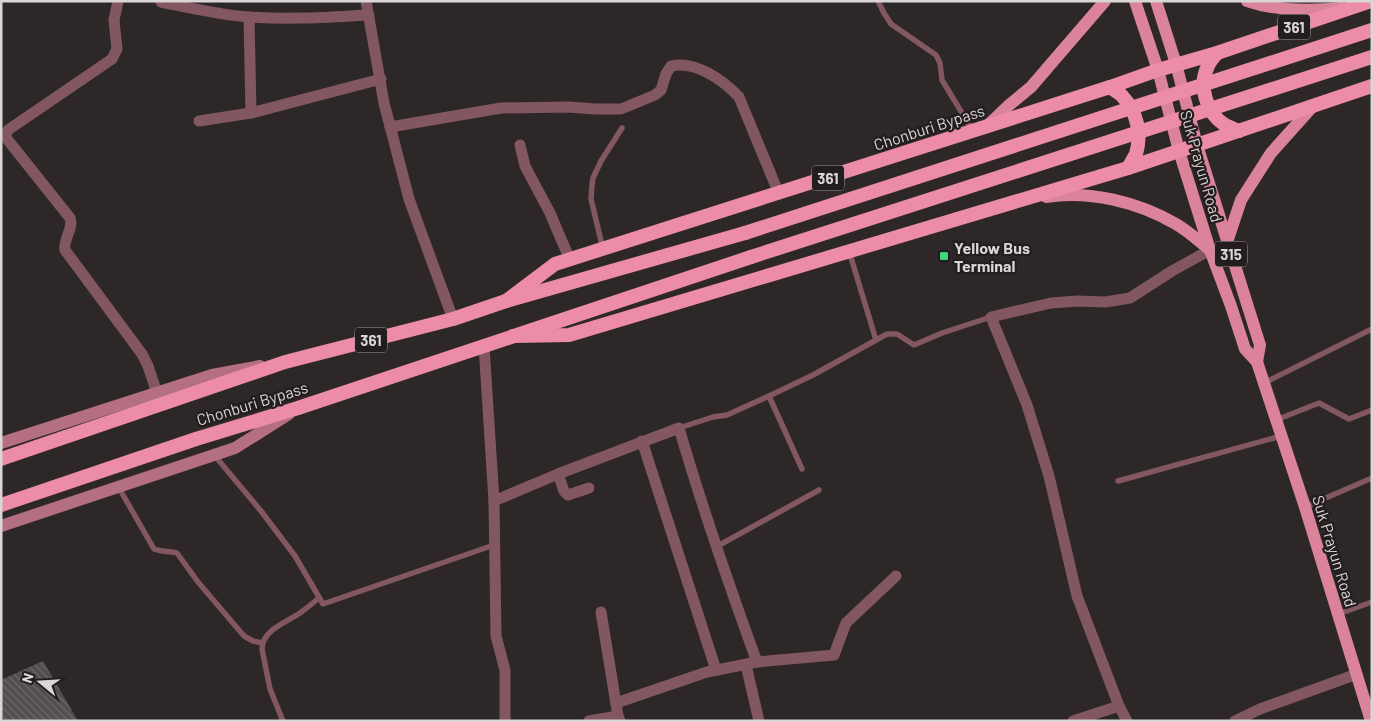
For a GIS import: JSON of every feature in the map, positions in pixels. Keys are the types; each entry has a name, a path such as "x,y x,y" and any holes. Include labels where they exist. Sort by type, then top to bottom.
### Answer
{"highway":[{"name":"Chonburi Bypass","path":"506,301 555,264 779,194 1371,1"},
{"name":"Chonburi Bypass","path":"1,458 285,362 453,319 506,301 745,233 1372,30"},
{"path":"1216,53 1207,66 1203,82 1205,98 1212,113 1218,119 1239,131"},
{"name":"Chonburi Bypass","path":"1,505 751,257 1372,57"},
{"name":"Chonburi Bypass","path":"513,336 569,334 1128,168 1372,86"},
{"path":"1110,87 1123,97 1132,109 1138,124 1139,139 1136,154 1128,168"}],"main road":[{"path":"979,129 1031,87 1105,1"},
{"name":"Suk Prayun Road","path":"1135,1 1158,70 1179,151 1210,250 1245,349 1257,362 1305,507 1371,721"},
{"name":"Suk Prayun Road","path":"1156,1 1176,64 1197,145 1260,345 1257,362"},
{"path":"1247,1 1284,9 1319,10 1354,6"},
{"path":"1227,242 1241,200 1270,153 1314,105"},
{"path":"1015,202 1057,195 1098,196 1139,206 1176,224 1210,250"},
{"name":"361","path":"1,444 212,375 285,362"},
{"path":"1,526 215,456 235,448 298,408"}],"street":[{"path":"118,1 114,20 117,49 112,58 4,132 7,139 70,218 71,225 65,241 65,250 142,354 157,393"},
{"path":"366,1 384,103 409,199 453,319"},
{"path":"161,2 222,14 249,17 300,18 369,15"},
{"path":"249,17 251,113"},
{"path":"390,126 501,108 568,106 595,109 621,108 656,95 661,90 666,74 671,66 679,64 688,65 708,73 729,86 739,97 779,194"},
{"path":"200,121 251,113 381,80"},
{"path":"520,144 525,166 550,213 570,260"},
{"path":"1127,721 1119,706 1077,596 1049,476 1027,405 991,317 1052,304 1078,301 1105,302 1130,298 1172,271 1210,250"},
{"path":"484,346 494,501 496,636 505,670 505,721"},
{"path":"494,501 678,428 752,664 759,721"},
{"path":"642,441 716,670"},
{"path":"558,474 564,491 568,494 589,488"},
{"path":"616,703 716,670 834,655 846,623 896,576"},
{"path":"589,721 619,718 601,612"},
{"path":"1235,721 1357,674"},
{"path":"1073,721 1119,706"}],"lane":[{"path":"878,1 891,24 936,55 940,63 942,80 979,129"},
{"path":"603,249 591,199 593,178 601,161 622,128"},
{"path":"849,250 876,340"},
{"path":"678,428 727,414 769,396 813,375 887,334 897,334 914,345 942,333 991,317"},
{"path":"1264,383 1372,329"},
{"path":"769,396 802,469"},
{"path":"1276,420 1318,403 1349,419 1372,410"},
{"path":"1118,481 1281,436"},
{"path":"215,456 261,511 295,556 323,604 495,545"},
{"path":"1305,507 1372,478"},
{"path":"118,488 154,548 160,552 170,551 177,553 198,582 244,636 262,643"},
{"path":"716,547 819,490"},
{"path":"283,721 270,689 262,643 266,636 277,627 300,613 319,598"},
{"path":"1338,614 1372,602"}],"building":[{"path":"43,661 78,721 1,721 1,680"}],"place":[{"name":"Yellow Bus Terminal","path":"944,256"}]}
